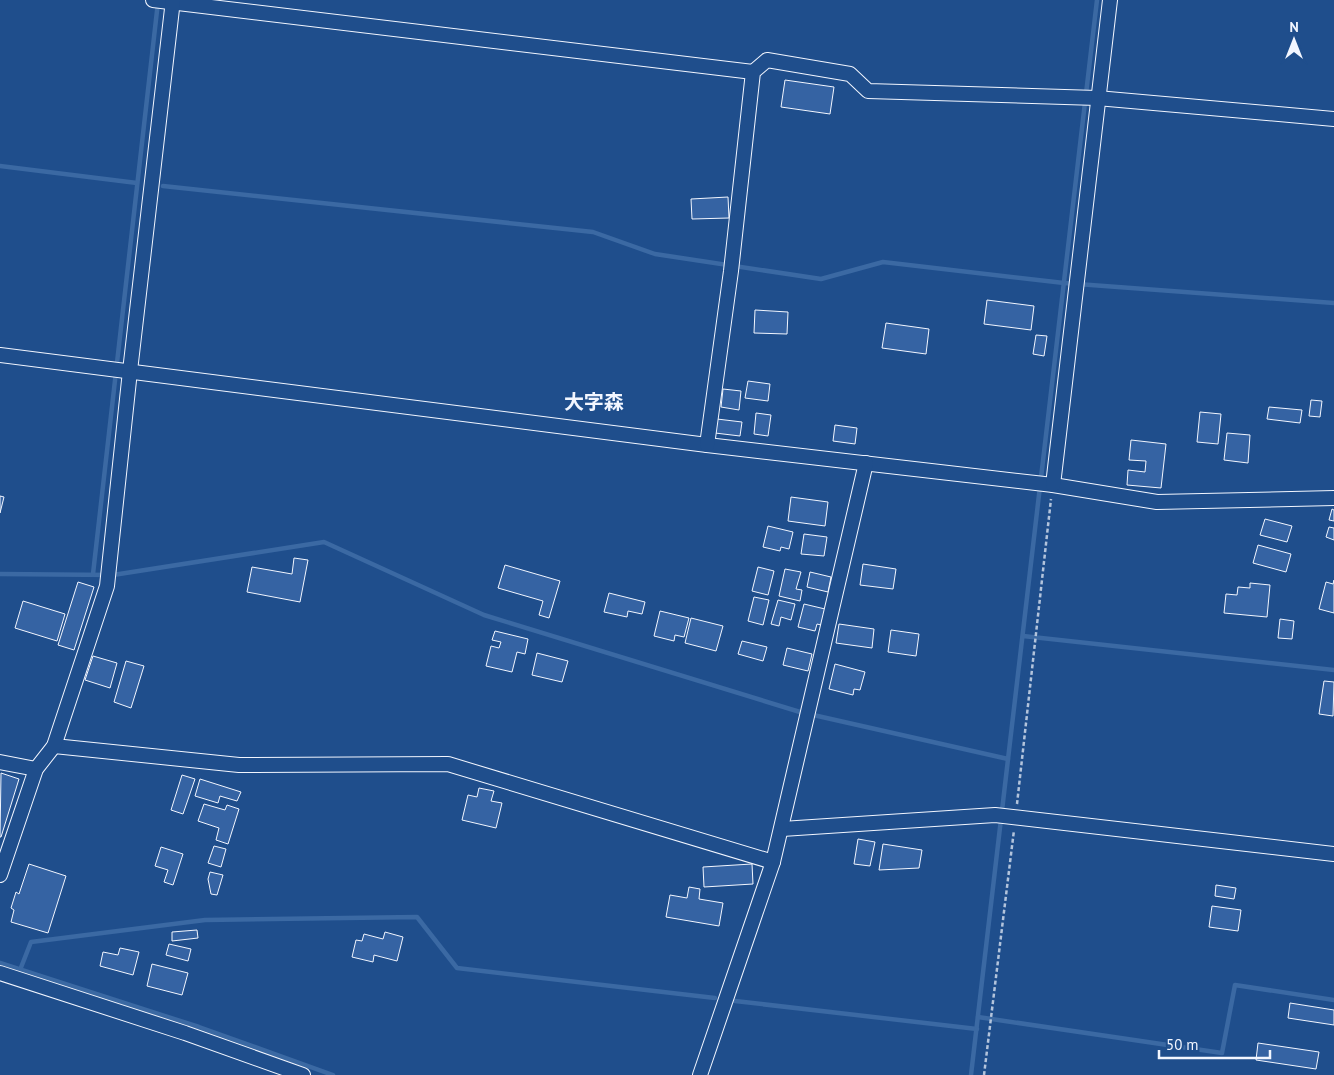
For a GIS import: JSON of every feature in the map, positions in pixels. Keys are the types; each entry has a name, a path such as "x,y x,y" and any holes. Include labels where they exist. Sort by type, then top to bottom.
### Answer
{"street":[{"path":"153,0 753,72"},
{"path":"1053,485 1075,284 1110,0"},
{"path":"0,875 36,769 54,746 107,586 173,1"},
{"path":"707,444 732,264 753,72 767,60 850,74 868,91 1097,98 1334,119"},
{"path":"0,355 707,444 1053,485 1157,502 1334,498"},
{"path":"700,1075 773,862 782,829 866,463"},
{"path":"54,746 239,765 448,764 773,862"},
{"path":"0,762 36,769"},
{"path":"782,829 1001,816 1334,854"},
{"path":"0,973 185,1033 303,1075"}],"path":[{"path":"1035,643 1053,485"},
{"path":"984,1075 992,1014"}],"building":[{"path":"785,80 834,87 830,114 781,107"},
{"path":"728,197 729,218 692,219 691,199"},
{"path":"987,300 1034,306 1031,330 984,324"},
{"path":"755,310 788,312 787,334 754,333"},
{"path":"886,323 929,329 926,354 882,348"},
{"path":"1036,335 1047,336 1044,356 1033,354"},
{"path":"748,381 770,384 768,401 745,398"},
{"path":"723,389 741,391 739,410 721,407"},
{"path":"1311,400 1322,401 1320,417 1309,416"},
{"path":"1269,407 1302,410 1300,423 1267,419"},
{"path":"1200,412 1221,414 1218,444 1197,442"},
{"path":"756,413 771,415 768,436 754,434"},
{"path":"717,419 742,422 740,436 715,433"},
{"path":"835,425 857,428 855,444 833,441"},
{"path":"1227,433 1250,435 1248,463 1224,460"},
{"path":"1131,440 1166,444 1161,488 1127,485 1128,470 1145,472 1146,461 1129,460"},
{"path":"0,496 4,497 0,513"},
{"path":"791,497 828,502 825,526 788,521"},
{"path":"1332,509 1334,510 1334,521 1329,520"},
{"path":"1265,519 1292,526 1287,542 1260,535"},
{"path":"768,526 793,532 789,549 781,547 780,551 763,547"},
{"path":"1329,527 1334,528 1334,540 1326,537"},
{"path":"804,534 827,537 824,556 801,554"},
{"path":"1258,545 1291,554 1286,572 1253,563"},
{"path":"294,558 308,560 300,602 247,592 252,567 292,574"},
{"path":"863,564 896,569 893,589 860,585"},
{"path":"505,565 560,581 549,618 539,615 543,601 498,588"},
{"path":"758,567 774,571 768,595 752,591"},
{"path":"785,569 801,572 796,589 802,590 800,601 779,596"},
{"path":"810,572 831,577 828,592 807,587"},
{"path":"1334,580 1334,613 1319,609 1326,582 1333,584"},
{"path":"78,582 94,587 74,650 58,645"},
{"path":"1250,583 1270,585 1267,617 1224,613 1226,594 1237,595 1238,587 1250,588"},
{"path":"609,593 645,602 642,614 628,611 627,617 604,612"},
{"path":"754,597 769,600 763,625 748,621"},
{"path":"778,600 795,604 791,620 781,617 779,626 771,624"},
{"path":"23,601 65,614 57,641 15,628"},
{"path":"804,604 825,609 821,625 817,624 815,631 798,627"},
{"path":"660,611 689,618 684,637 675,635 674,641 654,636"},
{"path":"691,618 723,626 716,651 685,643"},
{"path":"1280,619 1294,621 1292,639 1278,638"},
{"path":"839,624 874,629 872,648 836,643"},
{"path":"891,630 919,634 916,656 888,652"},
{"path":"495,631 528,639 525,654 517,652 512,672 486,666 491,646 499,648 501,642 492,640"},
{"path":"742,641 767,647 763,661 738,654"},
{"path":"787,648 812,654 808,671 783,665"},
{"path":"537,653 568,661 562,682 532,675"},
{"path":"93,656 117,663 110,688 85,680"},
{"path":"126,661 144,666 131,708 114,702"},
{"path":"835,664 865,672 860,690 854,689 853,695 829,689"},
{"path":"1324,681 1334,682 1333,716 1319,714"},
{"path":"1,773 19,779 0,837"},
{"path":"182,775 195,779 183,814 171,810"},
{"path":"200,779 241,792 237,801 220,796 218,803 195,796"},
{"path":"479,788 494,791 491,801 502,803 496,828 462,820 468,795 477,797"},
{"path":"204,804 225,810 227,805 239,809 228,844 216,840 219,828 198,821"},
{"path":"858,839 875,842 870,866 854,864"},
{"path":"883,844 922,850 919,868 879,870"},
{"path":"214,846 226,849 221,867 208,863"},
{"path":"161,847 183,854 173,885 164,882 168,870 155,866"},
{"path":"29,864 66,876 48,933 11,922 14,910 11,908 16,892 19,894"},
{"path":"752,864 753,884 704,887 703,867"},
{"path":"210,872 223,875 217,895 211,894 208,879"},
{"path":"1216,885 1236,888 1234,899 1215,896"},
{"path":"689,887 700,889 699,899 723,903 719,926 666,917 670,895 687,898"},
{"path":"1212,906 1241,910 1238,931 1209,927"},
{"path":"197,930 198,938 172,941 172,932"},
{"path":"385,932 403,937 397,961 374,955 373,962 352,957 356,940 362,941 364,934 383,939"},
{"path":"169,944 191,949 188,961 166,955"},
{"path":"120,948 139,952 133,975 100,966 103,952 118,955"},
{"path":"152,964 188,973 182,995 147,986"},
{"path":"1290,1003 1334,1010 1334,1025 1288,1018"},
{"path":"1258,1043 1319,1052 1316,1069 1256,1060"}],"waterway":[{"path":"971,1075 1097,0"},
{"path":"93,574 158,2"},
{"path":"0,166 137,183"},
{"path":"163,186 593,232 655,254 821,279 883,262 1064,283 1334,303"},
{"path":"0,574 113,575 324,542 484,615 800,712 1008,759"},
{"path":"1023,636 1334,670"},
{"path":"20,970 31,942 205,920 417,917 457,968 715,998"},
{"path":"0,963 199,1027 333,1075"},
{"path":"978,1017 1222,1053 1235,985 1334,1000"},
{"path":"735,1001 977,1029"}],"district":[{"name":"大字森","path":"594,402"}]}
